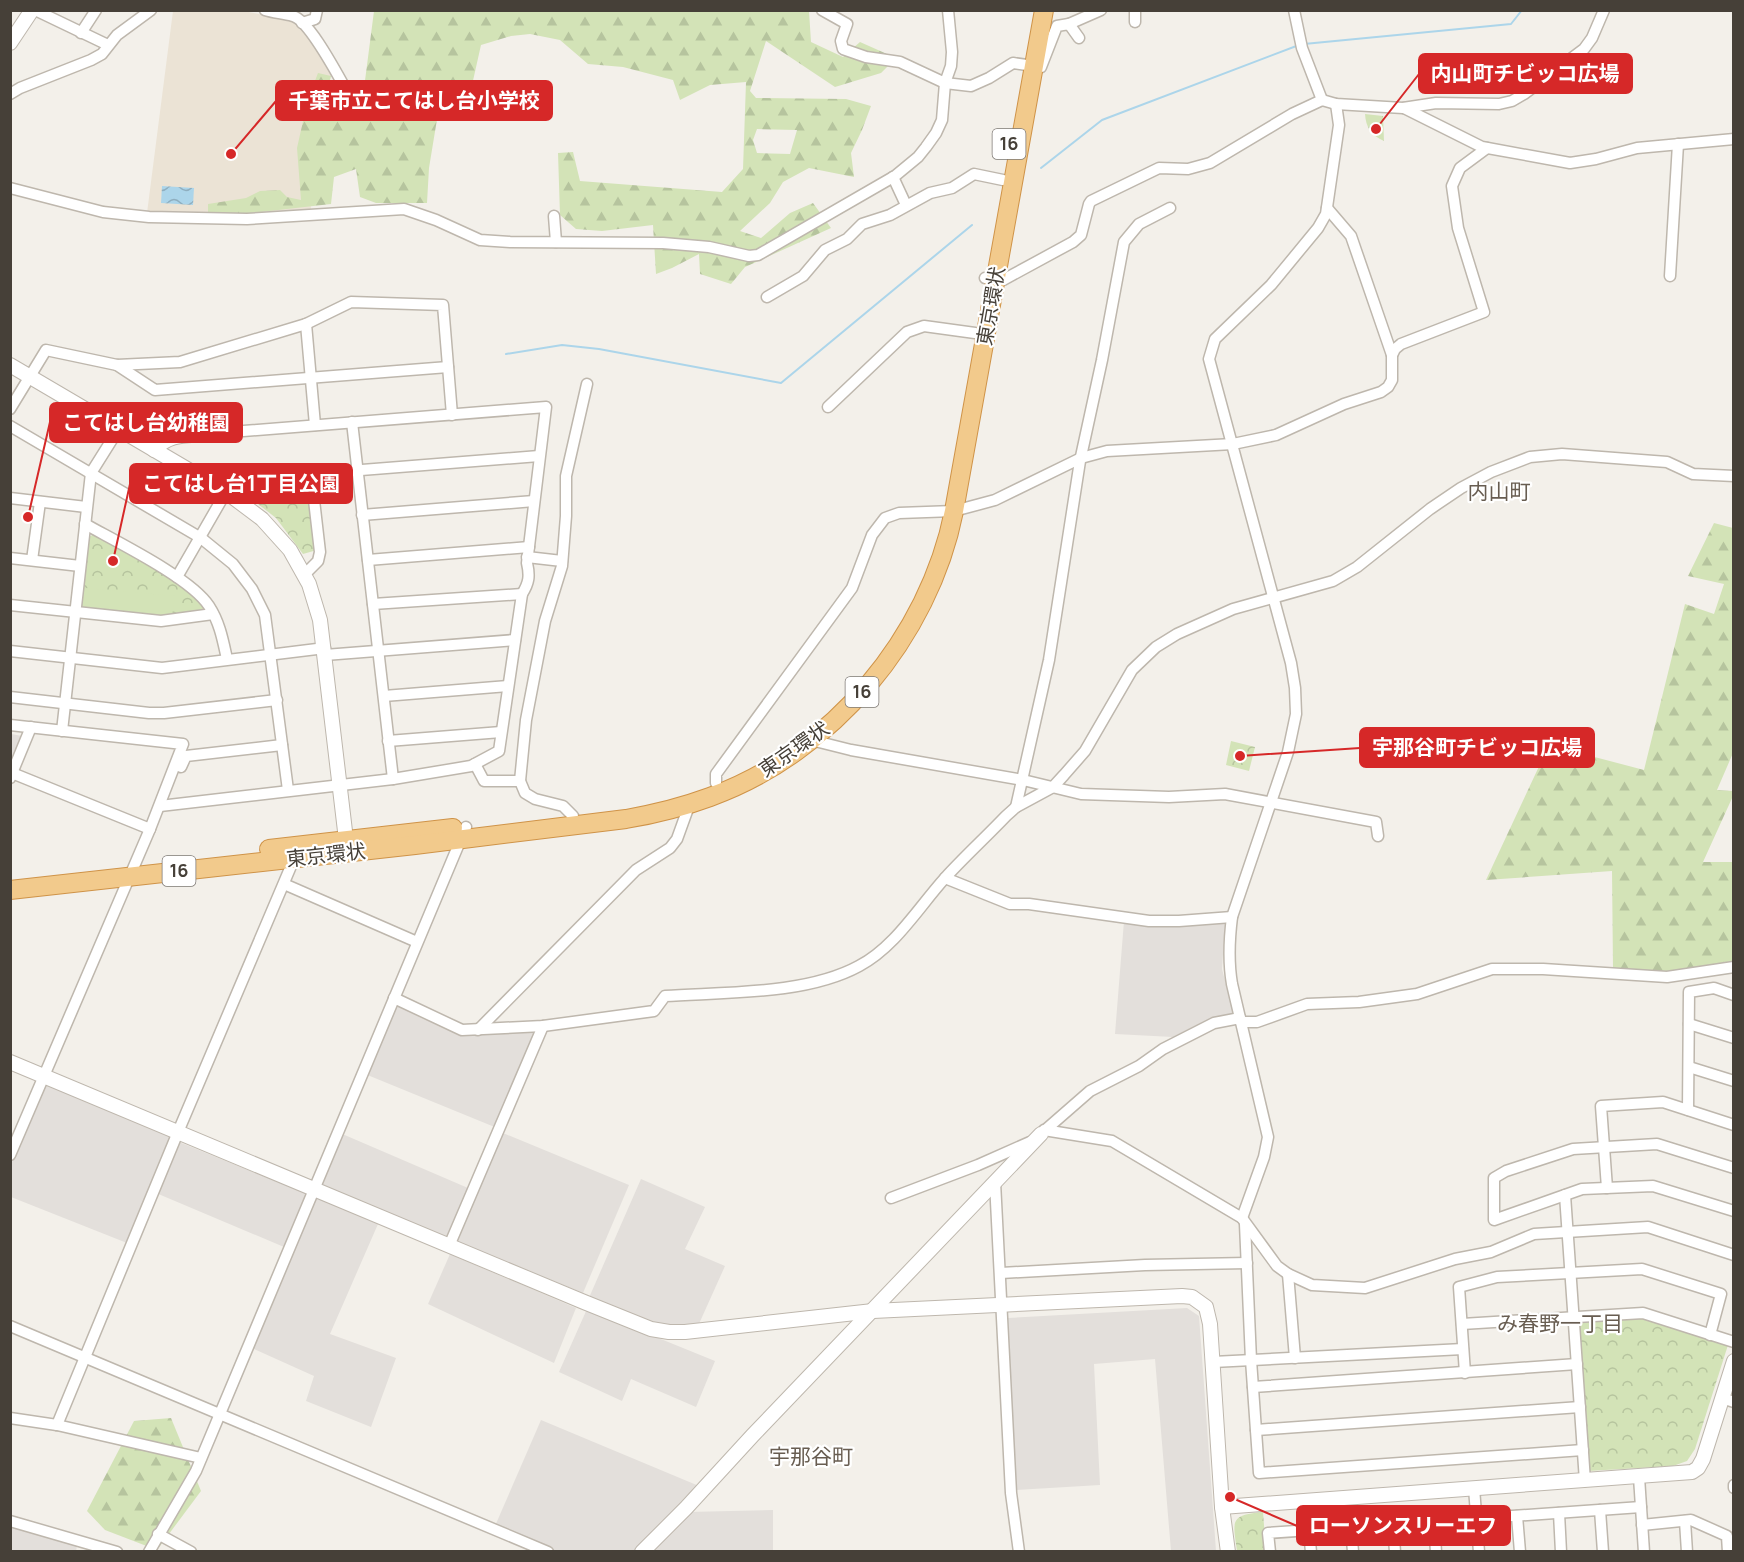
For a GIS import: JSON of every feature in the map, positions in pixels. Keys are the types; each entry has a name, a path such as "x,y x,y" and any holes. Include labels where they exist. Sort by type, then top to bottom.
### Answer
{"highway":[{"name":"東京環状","path":"10,890 132,871 347,846 626,819 657,813 711,797 758,775 811,740 853,703 883,667 909,630 926,598 938,568 1028,64 1034,10"},
{"name":"東京環状","path":"463,833 630,808 692,792 716,783 785,746 846,694 871,665 897,628 915,594 948,512 975,333 990,279 1003,180 1028,64 1044,10"},
{"name":"東京環状","path":"10,879 294,859 347,846"}],"street":[{"path":"10,43 33,10 108,45"},
{"path":"81,33 96,10"},
{"path":"10,94 92,60 102,54 117,35 151,10"},
{"path":"265,10 295,16 324,52 348,93"},
{"path":"302,23 315,19 316,10"},
{"path":"822,10 847,24 841,41 843,48 866,57 900,62 945,83 974,86 1013,63 1041,67 1057,26 1069,24 1101,10"},
{"path":"10,188 103,212 149,217 248,219 404,209 423,214 480,240 663,243 709,247 749,256 758,255 893,177 918,157 936,133 942,120 945,83 951,66 952,52 948,10"},
{"path":"1294,10 1301,44 1322,100"},
{"path":"990,279 1004,280 1073,242 1081,235 1091,201 1159,168 1188,169 1210,163 1292,114 1322,100 1336,104 1403,108 1436,103 1499,104 1512,101 1584,49 1592,38 1604,10"},
{"path":"1069,24 1079,38"},
{"path":"1336,104 1339,125 1326,214 1318,228 1271,285 1223,330 1212,347 1209,359 1291,663 1295,688 1296,714 1288,752 1232,917 1228,962 1268,1137 1244,1221 1259,1473 1583,1450"},
{"path":"1403,108 1487,148 1543,159 1581,163 1637,148 1734,139"},
{"path":"1670,276 1678,144"},
{"path":"1392,355 1401,344 1484,312 1458,228 1452,186 1460,168 1487,148"},
{"path":"767,297 803,276 825,250 847,239 862,224 890,215 930,193 952,188 974,174 1003,180"},
{"path":"893,177 906,205"},
{"path":"1016,807 1049,660 1081,458 1124,242 1139,224 1170,208"},
{"path":"716,783 716,774 852,588 872,535 879,523 890,514 948,512 995,500 1081,458 1122,450 1233,444 1276,435 1344,404 1381,392 1392,380 1392,355 1351,236 1327,208"},
{"path":"554,216 556,242"},
{"path":"10,409 46,350 117,365 180,362 306,324 351,302 443,305 452,415"},
{"path":"306,324 315,425"},
{"path":"828,406 907,332 924,326 975,333"},
{"path":"10,365 226,492 262,519 290,550 309,584 320,620 347,846"},
{"path":"117,365 155,390 448,367"},
{"path":"573,816 563,806 535,799 525,793 520,781 526,720 545,621 562,561 566,516 566,476 587,384"},
{"path":"154,450 163,441 172,437 546,407 528,552 528,584 522,594 499,751 475,764 393,779 160,806"},
{"path":"352,422 393,779"},
{"path":"10,426 201,538 233,564 252,589 266,615 288,790"},
{"path":"62,731 91,473 118,430"},
{"path":"394,998 462,1030 478,1030 543,1026 654,1011 665,996 785,987 839,975 860,966 896,936 945,878 1016,807 1053,787 1085,751 1132,670 1156,647 1177,634 1233,609 1333,581 1357,567 1430,509 1461,489 1491,472 1530,457 1562,454 1667,462 1693,474 1734,476"},
{"path":"177,577 226,492 236,480 539,456"},
{"path":"304,575 318,561 320,552 311,474"},
{"path":"10,498 86,507"},
{"path":"362,515 534,501"},
{"path":"32,561 40,502"},
{"path":"86,524 177,577 203,598 221,630 227,659"},
{"path":"368,560 528,552 562,561"},
{"path":"10,558 80,566"},
{"path":"373,604 522,594"},
{"path":"10,605 161,621 213,614"},
{"path":"10,651 162,668 272,655 515,640"},
{"path":"384,696 508,686"},
{"path":"10,697 164,713 277,700"},
{"path":"10,725 183,744 160,806 11,1152"},
{"path":"31,728 11,776 150,829"},
{"path":"388,741 501,732"},
{"path":"811,740 851,750 1023,780 1080,794 1168,797 1225,794 1242,796 1269,804 1376,822 1378,836"},
{"path":"172,774 180,770 186,756 282,745"},
{"path":"475,764 484,781 520,781"},
{"path":"478,1030 636,870 670,848 677,839 690,803"},
{"path":"149,1551 196,1471 463,833"},
{"path":"57,1425 294,859"},
{"path":"945,878 1010,904 1029,904 1149,921 1232,917"},
{"path":"284,884 417,942"},
{"path":"642,1551 686,1508 1040,1135 1090,1091 1139,1066 1163,1049 1214,1023 1240,1020 1257,1022 1307,1004 1359,1002 1433,991 1492,969 1543,969 1666,977 1734,967"},
{"path":"1688,1110 1689,992 1714,988 1734,994"},
{"path":"1689,1024 1734,1038"},
{"path":"449,1246 543,1026"},
{"path":"10,1062 449,1246 642,1325 669,1332 873,1311 1182,1296 1201,1301 1209,1312 1222,1507 1228,1551"},
{"path":"1689,1067 1734,1081"},
{"path":"1607,1188 1601,1106 1663,1102 1734,1125"},
{"path":"891,1197 978,1165 1040,1135 1112,1141 1244,1221 1277,1266 1312,1285 1365,1288 1455,1259 1491,1251 1534,1234 1648,1227 1734,1255"},
{"path":"1734,1168 1657,1144 1573,1149 1506,1171 1494,1178 1494,1220 1581,1189 1653,1186 1734,1211"},
{"path":"995,1182 1011,1493 1019,1551"},
{"path":"1565,1195 1586,1481"},
{"path":"1001,1273 1145,1265 1247,1263"},
{"path":"1465,1373 1459,1287 1497,1277 1642,1269 1721,1294 1710,1335"},
{"path":"1288,1274 1295,1358"},
{"path":"1462,1324 1643,1313 1734,1342"},
{"path":"10,1326 548,1551"},
{"path":"1213,1362 1463,1349"},
{"path":"1222,1507 1685,1474 1698,1468 1728,1400 1734,1361"},
{"path":"1253,1387 1577,1364"},
{"path":"1257,1430 1580,1407"},
{"path":"10,1418 57,1425 201,1458"},
{"path":"1639,1477 1644,1551"},
{"path":"1474,1488 1479,1551"},
{"path":"1306,1500 1311,1551"},
{"path":"1270,1551 1269,1533 1641,1507"},
{"path":"1600,1510 1603,1551"},
{"path":"1558,1513 1561,1551"},
{"path":"1517,1516 1520,1551"},
{"path":"1642,1525 1691,1520 1727,1536 1728,1551"},
{"path":"10,1521 117,1551"},
{"path":"1685,1521 1687,1551"},
{"path":"1434,1522 1436,1551"},
{"path":"1393,1525 1395,1551"},
{"path":"1351,1527 1353,1551"},
{"path":"158,1534 191,1551"}],"shaded area":[{"path":"173,11 244,11 292,21 303,31 318,52 332,75 306,98 311,210 248,216 147,213"},
{"path":"11,734 22,736 11,764"},
{"path":"1124,921 1225,924 1222,969 1234,1016 1210,1018 1173,1037 1115,1034"},
{"path":"401,1006 463,1035 538,1032 497,1128 365,1074 393,1009"},
{"path":"45,1083 172,1136 127,1243 11,1197 11,1164"},
{"path":"340,1133 468,1188 446,1238 317,1186"},
{"path":"503,1133 629,1185 583,1293 456,1241"},
{"path":"179,1142 307,1194 284,1247 156,1193"},
{"path":"641,1179 705,1207 685,1249 725,1266 698,1326 652,1325 588,1300"},
{"path":"314,1195 378,1224 330,1334 396,1358 371,1427 306,1401 314,1376 252,1348"},
{"path":"450,1254 576,1308 554,1363 428,1304"},
{"path":"1187,1308 1199,1316 1216,1551 1171,1551 1155,1359 1094,1364 1100,1485 1015,1490 1008,1318"},
{"path":"587,1309 715,1361 696,1407 631,1379 622,1401 559,1372"},
{"path":"541,1420 699,1486 635,1551 554,1551 495,1526"},
{"path":"773,1510 773,1551 648,1552 687,1512"},
{"path":"10,1525 78,1542 76,1551 11,1551"}],"green space":[{"path":"374,11 809,11 811,42 843,57 860,42 896,58 881,73 835,87 766,41 750,91 756,98 846,99 871,106 851,153 854,177 809,168 783,182 770,203 740,231 761,238 790,213 813,203 831,228 745,267 731,284 700,274 699,254 656,274 653,225 602,231 576,229 560,215 558,153 573,152 580,181 722,192 743,169 746,82 710,85 680,100 673,80 623,67 588,64 560,40 530,34 511,36 481,45 470,94 441,95 429,168 427,203 376,203 360,197 356,169 334,177 331,204 208,218 208,204 246,198 260,191 280,190 287,197 301,200 297,148 308,99 318,73 331,76 321,119 363,96","holes":["757,129 797,130 790,154 757,153 753,140"]},
{"path":"1365,114 1383,116 1384,141 1370,130"},
{"path":"306,477 310,482 317,550 303,554 276,518 240,490 242,483"},
{"path":"1714,523 1733,528 1733,753 1717,790 1733,791 1733,796 1703,862 1733,862 1733,974 1613,969 1612,871 1486,880 1549,745 1644,770 1685,604 1714,614 1724,584 1688,576"},
{"path":"94,534 139,558 182,586 206,610 204,614 159,619 84,611 81,605 87,538"},
{"path":"86,588 175,596 172,616 86,609 83,605"},
{"path":"1231,741 1255,747 1249,771 1226,765"},
{"path":"1642,1318 1728,1345 1695,1449 1687,1461 1673,1466 1588,1471 1578,1323"},
{"path":"171,1418 201,1491 157,1550 105,1530 87,1511 134,1421"},
{"path":"1263,1512 1266,1551 1237,1551 1236,1521 1244,1515"}],"water":[{"path":"162,186 194,188 193,205 161,203"}],"waterway":[{"path":"1304,44 1511,24 1522,10"},
{"path":"1041,168 1102,120 1299,45"},
{"path":"506,354 562,345 599,349 781,383 972,225"}],"place":[{"name":"内山町チビッコ広場","path":"1376,129"},
{"name":"千葉市立こてはし台小学校","path":"231,154"},
{"name":"こてはし台幼稚園","path":"28,517"},
{"name":"こてはし台1丁目公園","path":"113,561"},
{"name":"宇那谷町チビッコ広場","path":"1240,756"},
{"name":"ローソンスリーエフ","path":"1230,1497"}],"district":[{"name":"内山町","path":"1499,492"},
{"name":"み春野一丁目","path":"1560,1324"},
{"name":"宇那谷町","path":"811,1457"}]}
